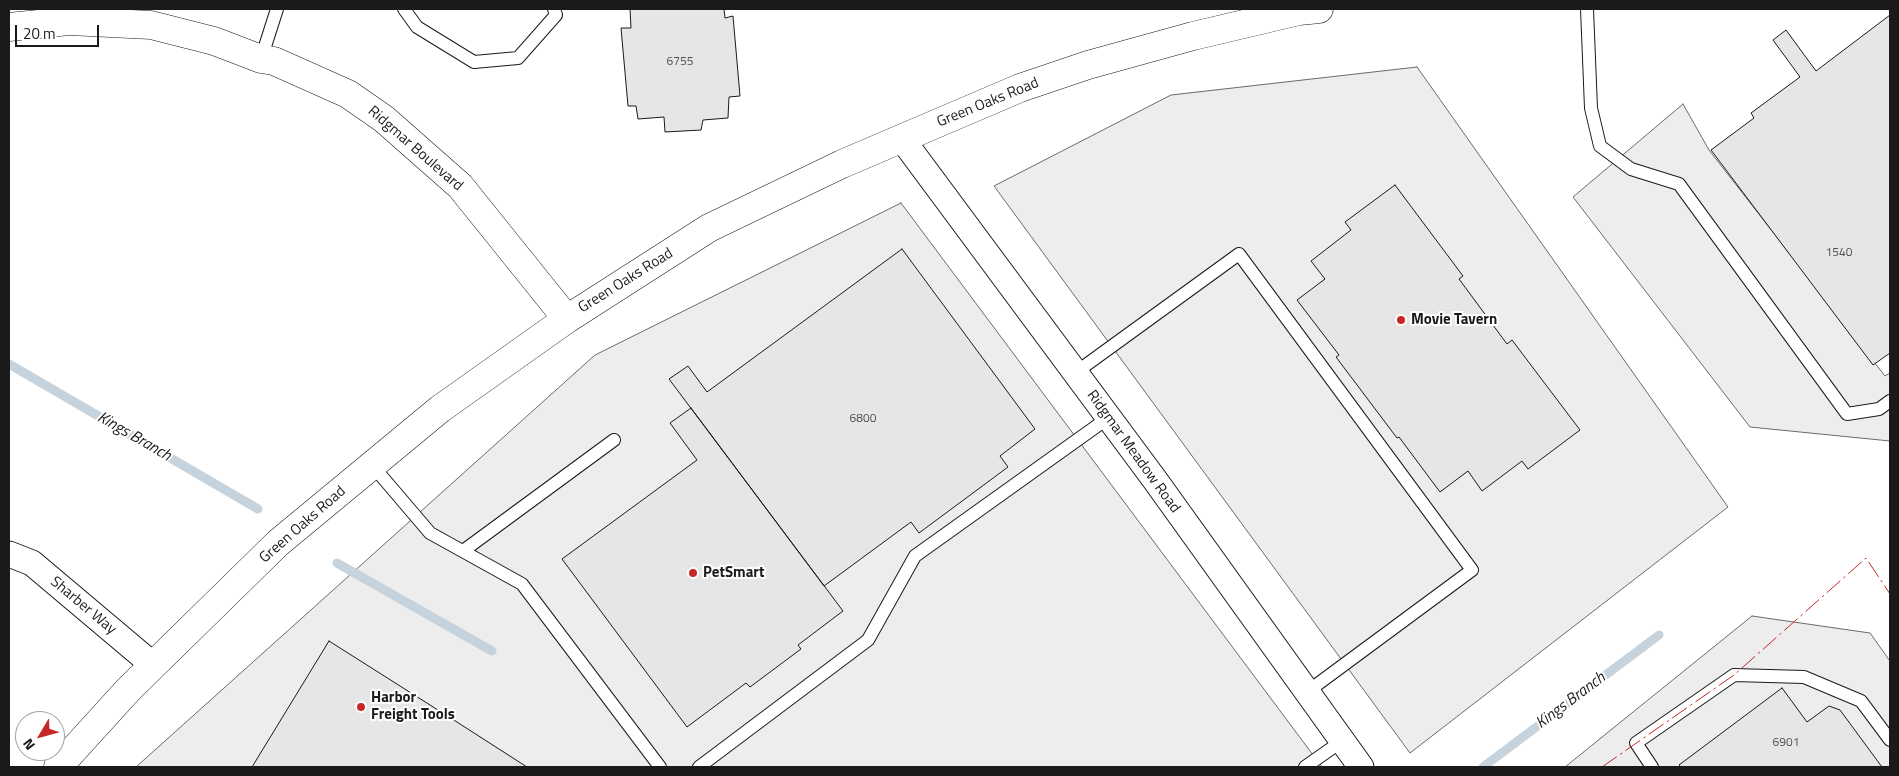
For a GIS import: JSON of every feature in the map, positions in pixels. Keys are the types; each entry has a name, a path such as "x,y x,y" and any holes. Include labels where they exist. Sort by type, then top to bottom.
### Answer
{"main road":[{"name":"Green Oaks Road","path":"58,767 128,690 278,543 372,465 440,409 567,318 709,228 842,164 1020,88 1088,65 1203,34 1299,11 1319,9"},
{"name":"Ridgmar Boulevard","path":"9,26 69,22 151,25 214,41 274,62 348,94 384,119 460,186 567,318"}],"street":[{"name":"Ridgmar Meadow Road","path":"902,139 1108,418 1361,767"},
{"name":"Sharber Way","path":"9,554 32,563 153,665"}],"lane":[{"path":"261,59 277,9"},
{"path":"404,9 417,27 474,62 518,58 556,15 554,9"},
{"path":"1588,9 1591,108 1600,146 1631,168 1679,184 1847,414 1879,409 1890,401"},
{"path":"1075,373 1239,254 1472,570 1307,692"},
{"path":"699,767 868,640 916,556 1108,418"},
{"path":"463,551 614,440"},
{"path":"372,465 430,533 522,584 660,767"},
{"path":"1652,767 1636,743 1734,675 1804,677 1861,701 1890,740"},
{"path":"1305,767 1342,741"}],"shaded area":[{"path":"1417,67 1728,507 1410,753 994,186 1171,95"},
{"path":"1683,104 1709,150 1885,376 1890,373 1890,441 1750,427 1573,197"},
{"path":"901,203 1322,767 136,767 595,355"},
{"path":"1752,616 1870,633 1890,661 1890,767 1565,767"}],"building":[{"path":"630,9 724,9 725,18 733,16 740,96 729,97 728,118 703,120 701,130 665,132 664,117 638,119 636,106 628,106 621,28 631,28"},
{"path":"1890,15 1890,353 1873,365 1711,150 1754,118 1751,113 1800,77 1773,40 1786,30 1816,71"},
{"name":"Movie Tavern","path":"1395,185 1463,276 1459,279 1507,344 1512,340 1580,430 1528,469 1522,461 1482,491 1468,471 1440,492 1336,357 1339,355 1297,300 1325,279 1311,261 1351,230 1345,222"},
{"path":"902,249 1035,429 1000,456 1008,467 919,533 911,522 824,586 669,379 688,366 707,392"},
{"name":"PetSmart","path":"691,408 843,611 798,645 801,649 750,687 746,683 687,727 562,559 697,460 670,423"},
{"name":"Harbor Freight Tools","path":"329,641 460,724 527,767 252,767"},
{"path":"1782,688 1807,722 1829,706 1840,710 1882,767 1681,767 1679,765"}],"waterway":[{"name":"Kings Branch","path":"9,364 258,509"},
{"name":"Kings Branch","path":"337,563 492,651"},
{"name":"Kings Branch","path":"1483,767 1659,635"}],"power":[{"path":"1602,767 1734,675 1866,558 1890,594"}],"place":[{"name":"Movie Tavern","path":"1401,320"},
{"name":"PetSmart","path":"693,573"},
{"name":"Harbor Freight Tools","path":"361,707"}]}
